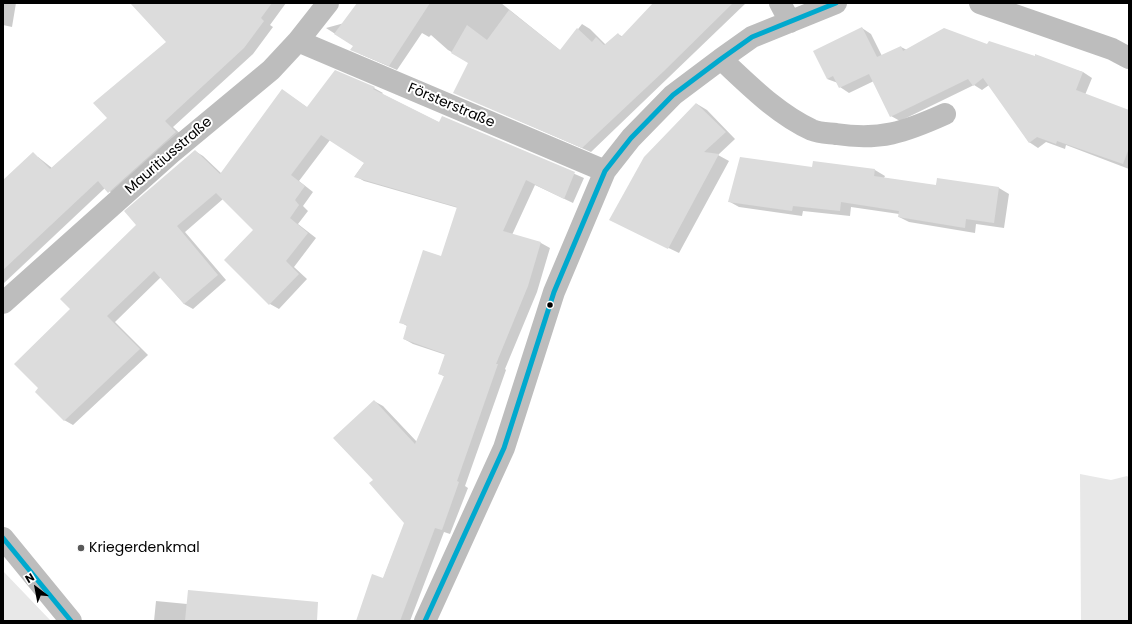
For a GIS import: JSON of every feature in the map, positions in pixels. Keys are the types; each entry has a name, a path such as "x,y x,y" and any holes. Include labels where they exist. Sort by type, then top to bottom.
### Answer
{"street":[{"name":"Mauritiusstraße","path":"3,303 171,153 271,70 298,41 328,3"},
{"path":"780,3 790,22"},
{"path":"425,621 504,448 554,292 605,172 631,138 673,95 752,36 836,3"},
{"path":"980,3 1112,49 1129,58"},
{"name":"Försterstraße","path":"298,41 605,172"},
{"path":"721,59 759,94 783,113 813,131 850,137 880,137 918,126 945,114"},
{"path":"3,538 71,621"}],"shaded area":[{"path":"1080,474 1111,480 1127,476 1129,478 1129,621 1081,621"},
{"path":"3,571 51,621 3,621"}],"building":[{"path":"130,3 272,3 261,18 264,21 244,48 165,121 176,132 108,193 98,181 3,270 3,180 33,152 50,169 107,118 93,103 166,42"},
{"path":"357,3 430,3 389,66 350,50 353,46 334,34"},
{"path":"653,3 733,3 664,71 582,148 453,93 468,63 451,53 467,25 487,40 509,10 560,50 577,28 592,42 596,37 604,45 618,33 621,37"},
{"path":"862,27 877,57 901,46 903,51 944,28 987,44 989,41 1035,56 1035,54 1083,72 1076,90 1129,110 1129,148 1123,164 1057,141 1056,144 1037,137 1029,143 983,78 973,86 968,79 890,117 869,74 839,88 833,76 827,79 813,51"},
{"path":"335,70 375,87 373,89 439,122 442,116 575,172 564,199 526,180 503,231 541,242 528,286 496,364 498,364 457,481 459,482 442,530 435,528 400,621 356,621 372,574 383,578 404,523 369,483 373,480 333,438 374,400 415,444 444,376 438,374 445,354 403,339 407,325 399,323 423,250 441,256 457,207 354,177 364,163 321,135 291,175 305,186 295,200 299,205 290,218 308,233 286,261 299,274 269,305 224,260 253,230 216,193 177,226 218,275 184,304 154,271 107,316 140,349 64,421 35,392 38,388 14,364 70,309 60,299 136,225 124,211 195,150 220,174 282,89 307,107"},
{"path":"696,103 726,132 704,152 719,154 668,249 609,220 644,157"},
{"path":"740,157 812,167 813,161 875,169 874,176 936,185 937,178 999,187 994,223 966,219 965,228 898,217 899,211 841,202 840,211 793,206 792,211 728,202"},
{"path":"188,590 318,602 317,621 185,621"}],"transit line":[{"path":"425,621 504,448 554,292 605,171 631,138 673,95 721,59 752,37 836,3"},
{"path":"3,538 71,621"}],"place":[{"name":"Kriegerdenkmal","path":"81,548"}]}
